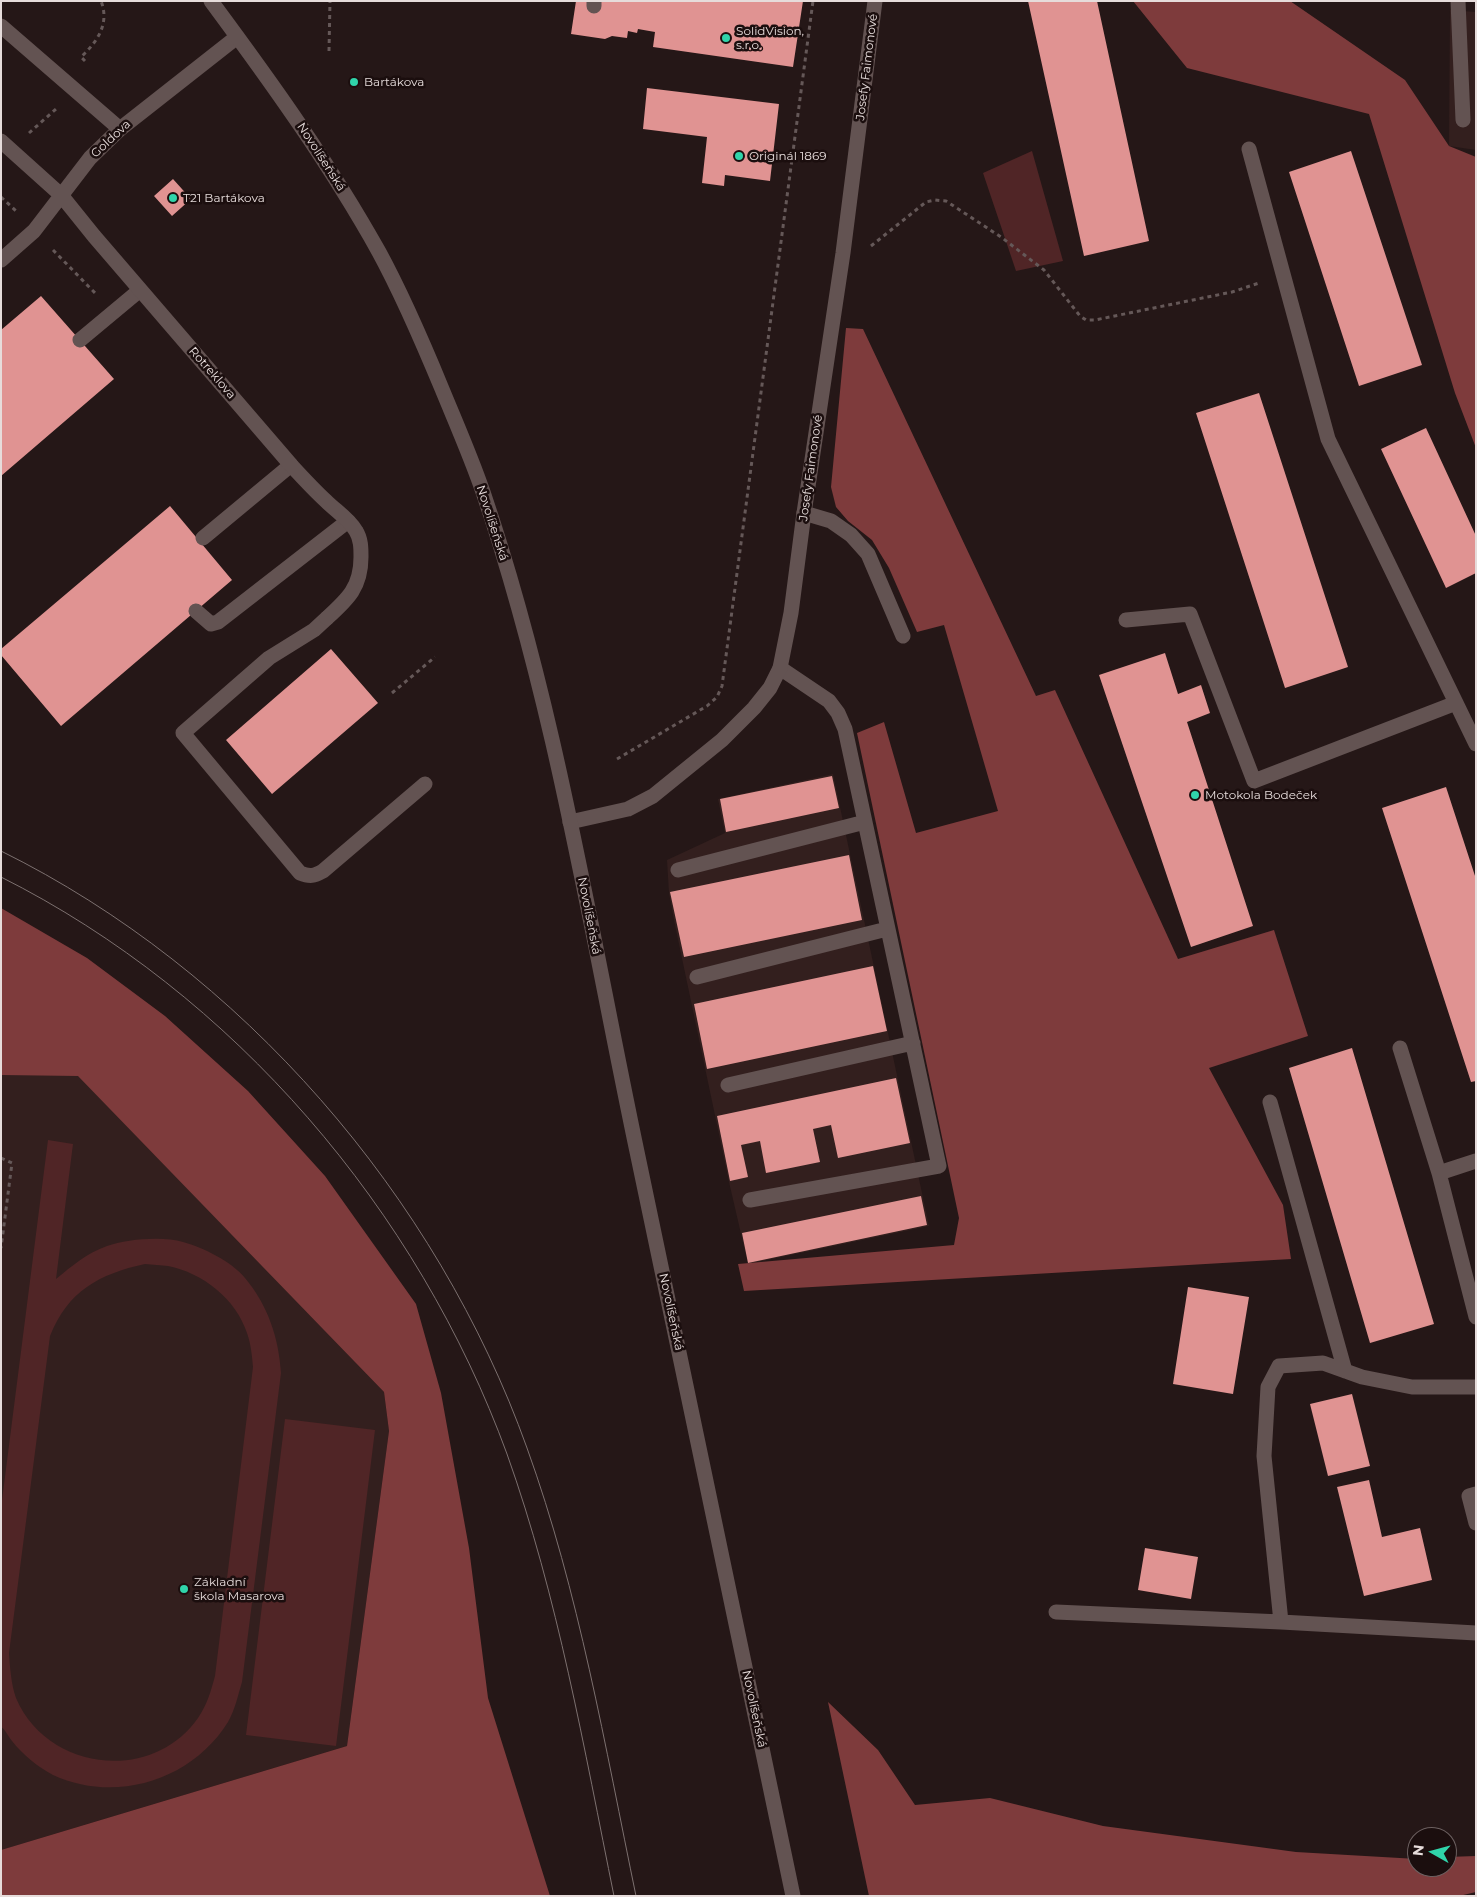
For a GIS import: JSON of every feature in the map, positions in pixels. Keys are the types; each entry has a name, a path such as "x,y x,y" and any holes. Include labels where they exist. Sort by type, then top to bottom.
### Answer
{"street":[{"name":"Novolíšeňská","path":"211,1 297,119 352,206 380,255 432,364 482,489 540,688 570,822 793,1896"},
{"name":"Josefy Faimonové","path":"570,822 628,809 653,796 722,740 754,708 770,688 780,668 791,613 876,1"},
{"path":"1458,1 1463,120"},
{"path":"1,26 120,129"},
{"name":"Goldova","path":"1,260 34,231 90,158 120,129 237,37"},
{"name":"Rotreklova","path":"6,145 61,195 291,465 348,520 359,538 361,566 358,581 345,602 314,630 269,658 183,734 300,873 307,876 313,876 323,871 425,784"},
{"path":"1249,149 1328,439 1476,744"},
{"path":"80,340 140,290"},
{"path":"203,538 291,465"},
{"path":"804,513 831,521 851,535 868,554 902,636"},
{"path":"196,611 211,624 218,622 348,520"},
{"path":"1126,620 1190,614 1254,781 1456,702"},
{"path":"750,1200 938,1166 845,729 838,713 829,702 780,668"},
{"path":"678,870 865,822"},
{"path":"697,977 887,929"},
{"path":"728,1085 913,1043"},
{"path":"1400,1048 1439,1173 1476,1317"},
{"path":"1270,1102 1346,1371"},
{"path":"1439,1173 1476,1161"},
{"path":"1281,1622 1264,1456 1268,1388 1279,1366 1323,1363 1362,1377 1412,1386 1476,1386"},
{"path":"1476,1494 1469,1496 1476,1523"},
{"path":"1056,1612 1476,1633"}],"path":[{"path":"87,64 81,57 94,45 102,31 104,18 101,1"},
{"path":"329,51 330,1"},
{"path":"617,759 707,706 717,697 722,686 813,1"},
{"path":"6,145 77,91"},
{"path":"1,198 17,212 112,313"},
{"path":"842,253 866,250 926,202 935,200 946,201 956,206 1001,236 1044,270 1080,316 1086,320 1105,318 1232,292 1283,275"},
{"path":"392,692 434,657"},
{"path":"1,1158 12,1163 1,1248"}],"shaded area":[{"path":"1133,1 1290,1 1405,80 1449,146 1476,157 1476,448 1455,393 1369,114 1187,68"},
{"path":"1450,10 1476,12 1476,150 1449,146"},
{"path":"1032,151 1063,261 1016,271 983,173"},
{"path":"846,328 863,329 1036,696 1055,690 1178,959 1274,930 1308,1036 1209,1068 1283,1205 1291,1259 744,1291 738,1264 954,1245 959,1218 857,733 884,722 916,833 998,811 944,625 917,632 889,568 872,540 848,521 836,507 831,487"},
{"path":"833,774 929,1226 748,1264 675,925 669,893 667,860 725,833 718,799"},
{"path":"1,908 87,958 165,1016 248,1091 325,1176 416,1304 441,1393 469,1548 488,1698 550,1896 1,1896 1,1850 347,1746 389,1431 384,1392 78,1076 1,1075"},
{"name":"Základní škola Masarova","path":"1,1075 78,1075 384,1392 389,1431 347,1746 1,1850"},
{"path":"48,1140 73,1144 56,1279 86,1256 115,1244 155,1239 183,1242 217,1256 245,1278 266,1311 278,1348 281,1373 242,1682 228,1722 213,1742 194,1759 173,1772 151,1781 127,1786 102,1787 77,1783 53,1775 36,1764 21,1751 1,1727 1,1508","holes":["145,1264 181,1269 216,1289 235,1309 242,1321 247,1333 253,1367 215,1676 208,1698 198,1718 178,1739 155,1753 128,1760 101,1760 75,1754 51,1741 31,1723 14,1693 9,1653 50,1336 57,1320 66,1307 87,1287 113,1273"]},
{"path":"285,1419 375,1430 336,1746 246,1735"},
{"path":"828,1702 878,1750 915,1805 990,1798 1103,1826 1296,1852 1407,1858 1407,1877 1457,1877 1457,1857 1476,1856 1476,1892 1459,1896 869,1896"}],"building":[{"name":"SolidVision, s.r.o.","path":"576,1 803,1 793,67 653,47 655,32 638,29 637,33 628,31 627,38 612,36 605,39 571,34"},
{"path":"1028,1 1097,1 1149,241 1084,256"},
{"name":"Originál 1869","path":"647,88 779,104 770,181 725,175 724,186 702,183 707,137 643,129"},
{"path":"1351,151 1422,365 1359,386 1289,172"},
{"name":"T21 Bartákova","path":"173,179 191,199 172,216 154,196"},
{"path":"41,296 114,379 1,476 1,330"},
{"path":"1259,393 1348,667 1285,688 1196,413"},
{"path":"1426,428 1476,536 1476,573 1446,588 1381,449"},
{"path":"170,506 232,580 61,726 1,655 1,649"},
{"path":"331,649 378,703 272,794 226,740"},
{"path":"1165,653 1178,694 1201,685 1210,713 1187,722 1253,926 1191,947 1099,675"},
{"path":"832,776 839,808 726,832 720,799"},
{"path":"1446,787 1476,879 1476,1081 1471,1082 1382,808"},
{"path":"849,855 862,920 684,957 670,892"},
{"path":"873,966 887,1031 707,1069 694,1004"},
{"path":"1352,1048 1434,1324 1370,1343 1289,1068"},
{"path":"896,1078 910,1143 838,1158 831,1125 813,1129 820,1162 766,1173 760,1141 741,1145 748,1177 730,1181 717,1116"},
{"path":"921,1196 927,1225 748,1263 742,1233"},
{"path":"1188,1287 1249,1297 1233,1394 1173,1384"},
{"path":"1352,1394 1370,1466 1328,1476 1310,1404"},
{"path":"1369,1480 1382,1537 1420,1528 1432,1580 1364,1596 1337,1487"},
{"path":"1145,1548 1198,1557 1191,1599 1138,1590"}],"tram line":[{"path":"1,851 89,900 172,959 250,1026 321,1100 385,1180 441,1265 488,1355 527,1448 545,1502 576,1613 602,1726 636,1896"},
{"path":"1,877 86,925 166,982 240,1047 308,1118 369,1195 423,1277 469,1364 507,1454 525,1508 541,1563 568,1673 614,1896"}],"place":[{"name":"SolidVision, s.r.o.","path":"726,38"},
{"name":"Bartákova","path":"354,82"},
{"name":"Originál 1869","path":"739,156"},
{"name":"T21 Bartákova","path":"173,198"},
{"name":"Motokola Bodeček","path":"1195,795"},
{"name":"Základní škola Masarova","path":"184,1589"}]}
